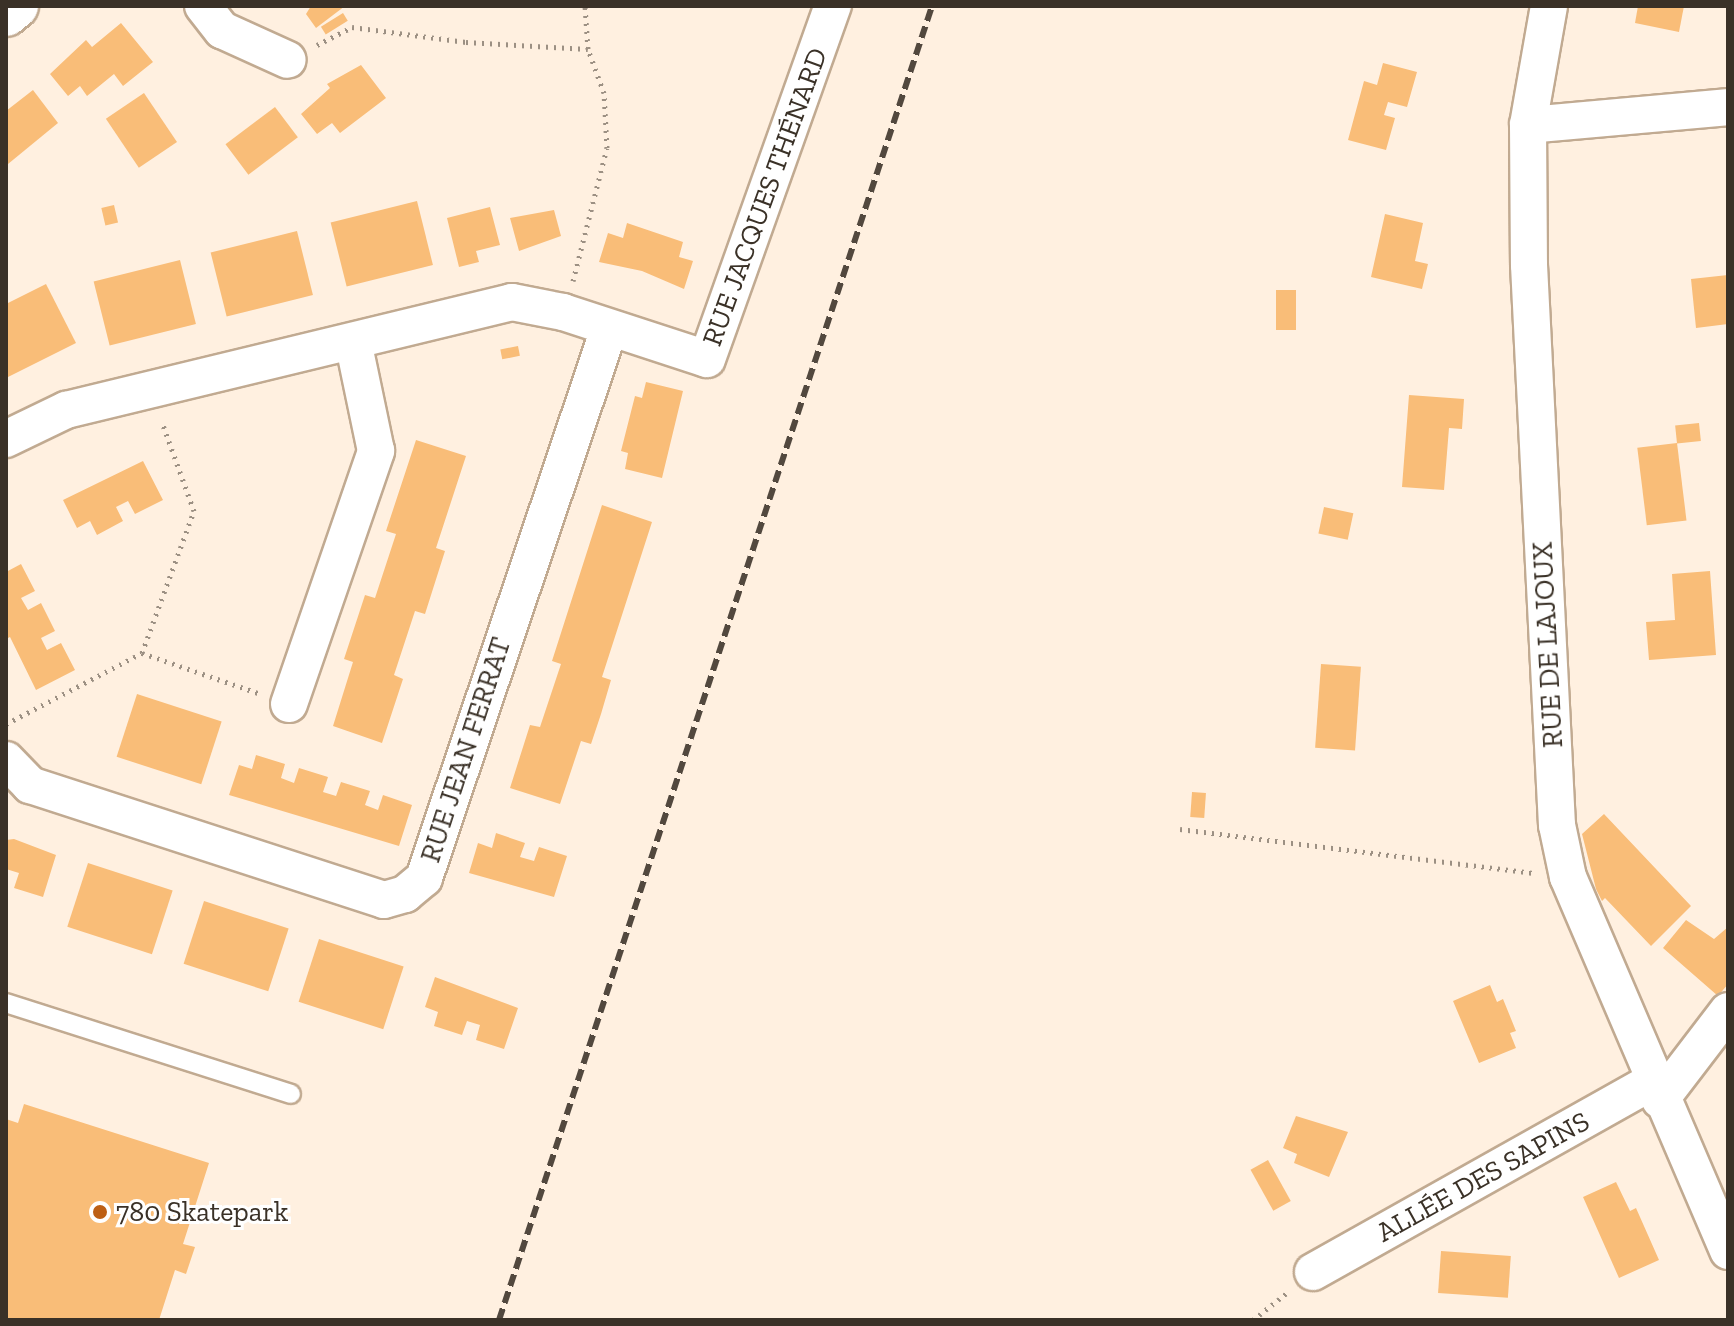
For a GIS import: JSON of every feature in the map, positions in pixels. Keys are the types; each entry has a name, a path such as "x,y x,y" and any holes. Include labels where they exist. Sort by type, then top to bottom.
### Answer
{"street":[{"path":"203,6 222,30 288,60"},
{"name":"RUE JACQUES THÉNARD","path":"6,439 66,410 512,302 563,312 707,359 833,6"},
{"name":"RUE DE LAJOUX","path":"1549,6 1528,125 1529,265 1556,810 1568,877 1656,1091 1728,1251"},
{"path":"1528,125 1728,107"},
{"name":"RUE JEAN FERRAT","path":"6,760 30,785 384,900 405,894 424,878 609,329"},
{"path":"289,704 376,451 353,341"},
{"path":"1656,1091 1728,1011"},
{"name":"ALLÉE DES SAPINS","path":"1313,1272 1656,1091"}],"lane":[{"path":"6,1003 291,1094"}],"path":[{"path":"563,312 607,148 604,93 588,49 585,6"},
{"path":"288,60 352,27 466,42 588,49"},
{"path":"6,724 142,653 194,511 151,389"},
{"path":"142,653 289,704"},
{"path":"1180,829 1568,877"},
{"path":"1253,1320 1313,1272"}],"building":[{"path":"311,6 345,6 316,28 306,14"},
{"path":"1638,6 1684,6 1679,32 1635,23"},
{"path":"343,13 348,21 326,34 321,27"},
{"path":"121,23 153,62 123,86 114,74 87,96 80,86 68,96 50,74 86,40 92,47"},
{"path":"1383,63 1417,72 1407,107 1388,102 1384,115 1395,118 1386,150 1348,140 1364,81 1377,85"},
{"path":"361,65 386,98 340,133 332,123 317,134 301,114 330,88 327,84"},
{"path":"33,90 58,123 8,164 6,111"},
{"path":"144,93 177,142 139,168 106,119"},
{"path":"275,107 298,137 248,175 225,144"},
{"path":"417,201 433,265 347,287 331,223"},
{"path":"114,205 118,223 105,225 101,208"},
{"path":"490,207 500,245 476,251 479,262 459,267 447,218"},
{"path":"554,210 561,236 519,251 510,218"},
{"path":"1385,214 1423,223 1415,261 1428,264 1422,289 1371,277"},
{"path":"627,223 683,242 679,257 693,261 684,289 642,271 599,262 608,233 623,238"},
{"path":"297,231 313,295 227,317 211,253"},
{"path":"180,260 196,324 110,346 94,282"},
{"path":"1728,275 1728,324 1696,328 1691,279"},
{"path":"46,284 76,343 6,378 6,304"},
{"path":"1276,290 1296,290 1296,330 1276,330"},
{"path":"518,346 520,356 502,359 500,349"},
{"path":"646,382 683,391 662,478 625,469 628,453 621,451 635,396 642,398"},
{"path":"1409,395 1464,399 1462,429 1449,428 1444,490 1402,487"},
{"path":"1699,423 1701,441 1677,443 1675,426"},
{"path":"416,440 466,456 436,548 445,551 425,614 415,611 394,675 403,679 382,743 333,726 353,662 344,659 365,595 375,598 396,534 386,531"},
{"path":"1677,443 1687,520 1647,525 1637,448"},
{"path":"143,461 163,500 135,514 128,501 116,507 123,521 97,535 90,521 77,528 63,500"},
{"path":"602,505 652,522 602,677 611,680 601,714 591,744 581,741 560,804 510,788 530,725 540,727 561,664 552,661"},
{"path":"1324,507 1353,513 1348,540 1318,533"},
{"path":"21,564 35,591 21,598 28,610 41,603 55,631 41,638 47,650 61,643 75,670 36,690 10,637 6,639 6,572"},
{"path":"1710,571 1716,655 1649,660 1646,622 1675,620 1672,574"},
{"path":"1321,664 1361,667 1355,751 1315,748"},
{"path":"137,694 222,722 201,784 117,757"},
{"path":"256,755 285,764 281,778 294,783 299,768 328,777 323,792 336,796 341,782 370,791 365,805 378,810 383,795 412,805 399,846 229,795 239,765 252,769"},
{"path":"1192,792 1206,793 1204,818 1190,817"},
{"path":"1604,814 1691,906 1651,946 1605,898 1602,901 1596,889 1582,834"},
{"path":"496,833 525,843 520,857 534,861 539,847 567,856 554,897 469,873 478,843 492,848"},
{"path":"14,839 56,855 43,897 14,888 19,873 6,869 6,840"},
{"path":"88,863 173,891 152,954 67,927"},
{"path":"204,901 289,929 268,991 184,964"},
{"path":"1686,920 1714,939 1728,927 1728,984 1718,996 1663,948"},
{"path":"319,939 404,967 383,1029 299,1002"},
{"path":"435,977 518,1008 504,1049 476,1040 480,1025 467,1021 462,1035 434,1026 438,1012 425,1007"},
{"path":"1490,985 1497,1002 1503,999 1516,1031 1510,1033 1516,1048 1479,1063 1453,1001"},
{"name":"780 Skatepark","path":"24,1104 209,1163 183,1244 195,1247 186,1274 175,1270 159,1320 6,1320 6,1119 18,1123"},
{"path":"1296,1116 1348,1132 1329,1177 1294,1163 1297,1154 1283,1148"},
{"path":"1268,1160 1291,1201 1273,1211 1251,1170"},
{"path":"1616,1182 1630,1211 1636,1208 1659,1260 1619,1278 1583,1197"},
{"path":"1441,1251 1511,1256 1508,1298 1438,1293"}],"railway":[{"path":"499,1320 932,6"}],"place":[{"name":"780 Skatepark","path":"100,1212"}]}
